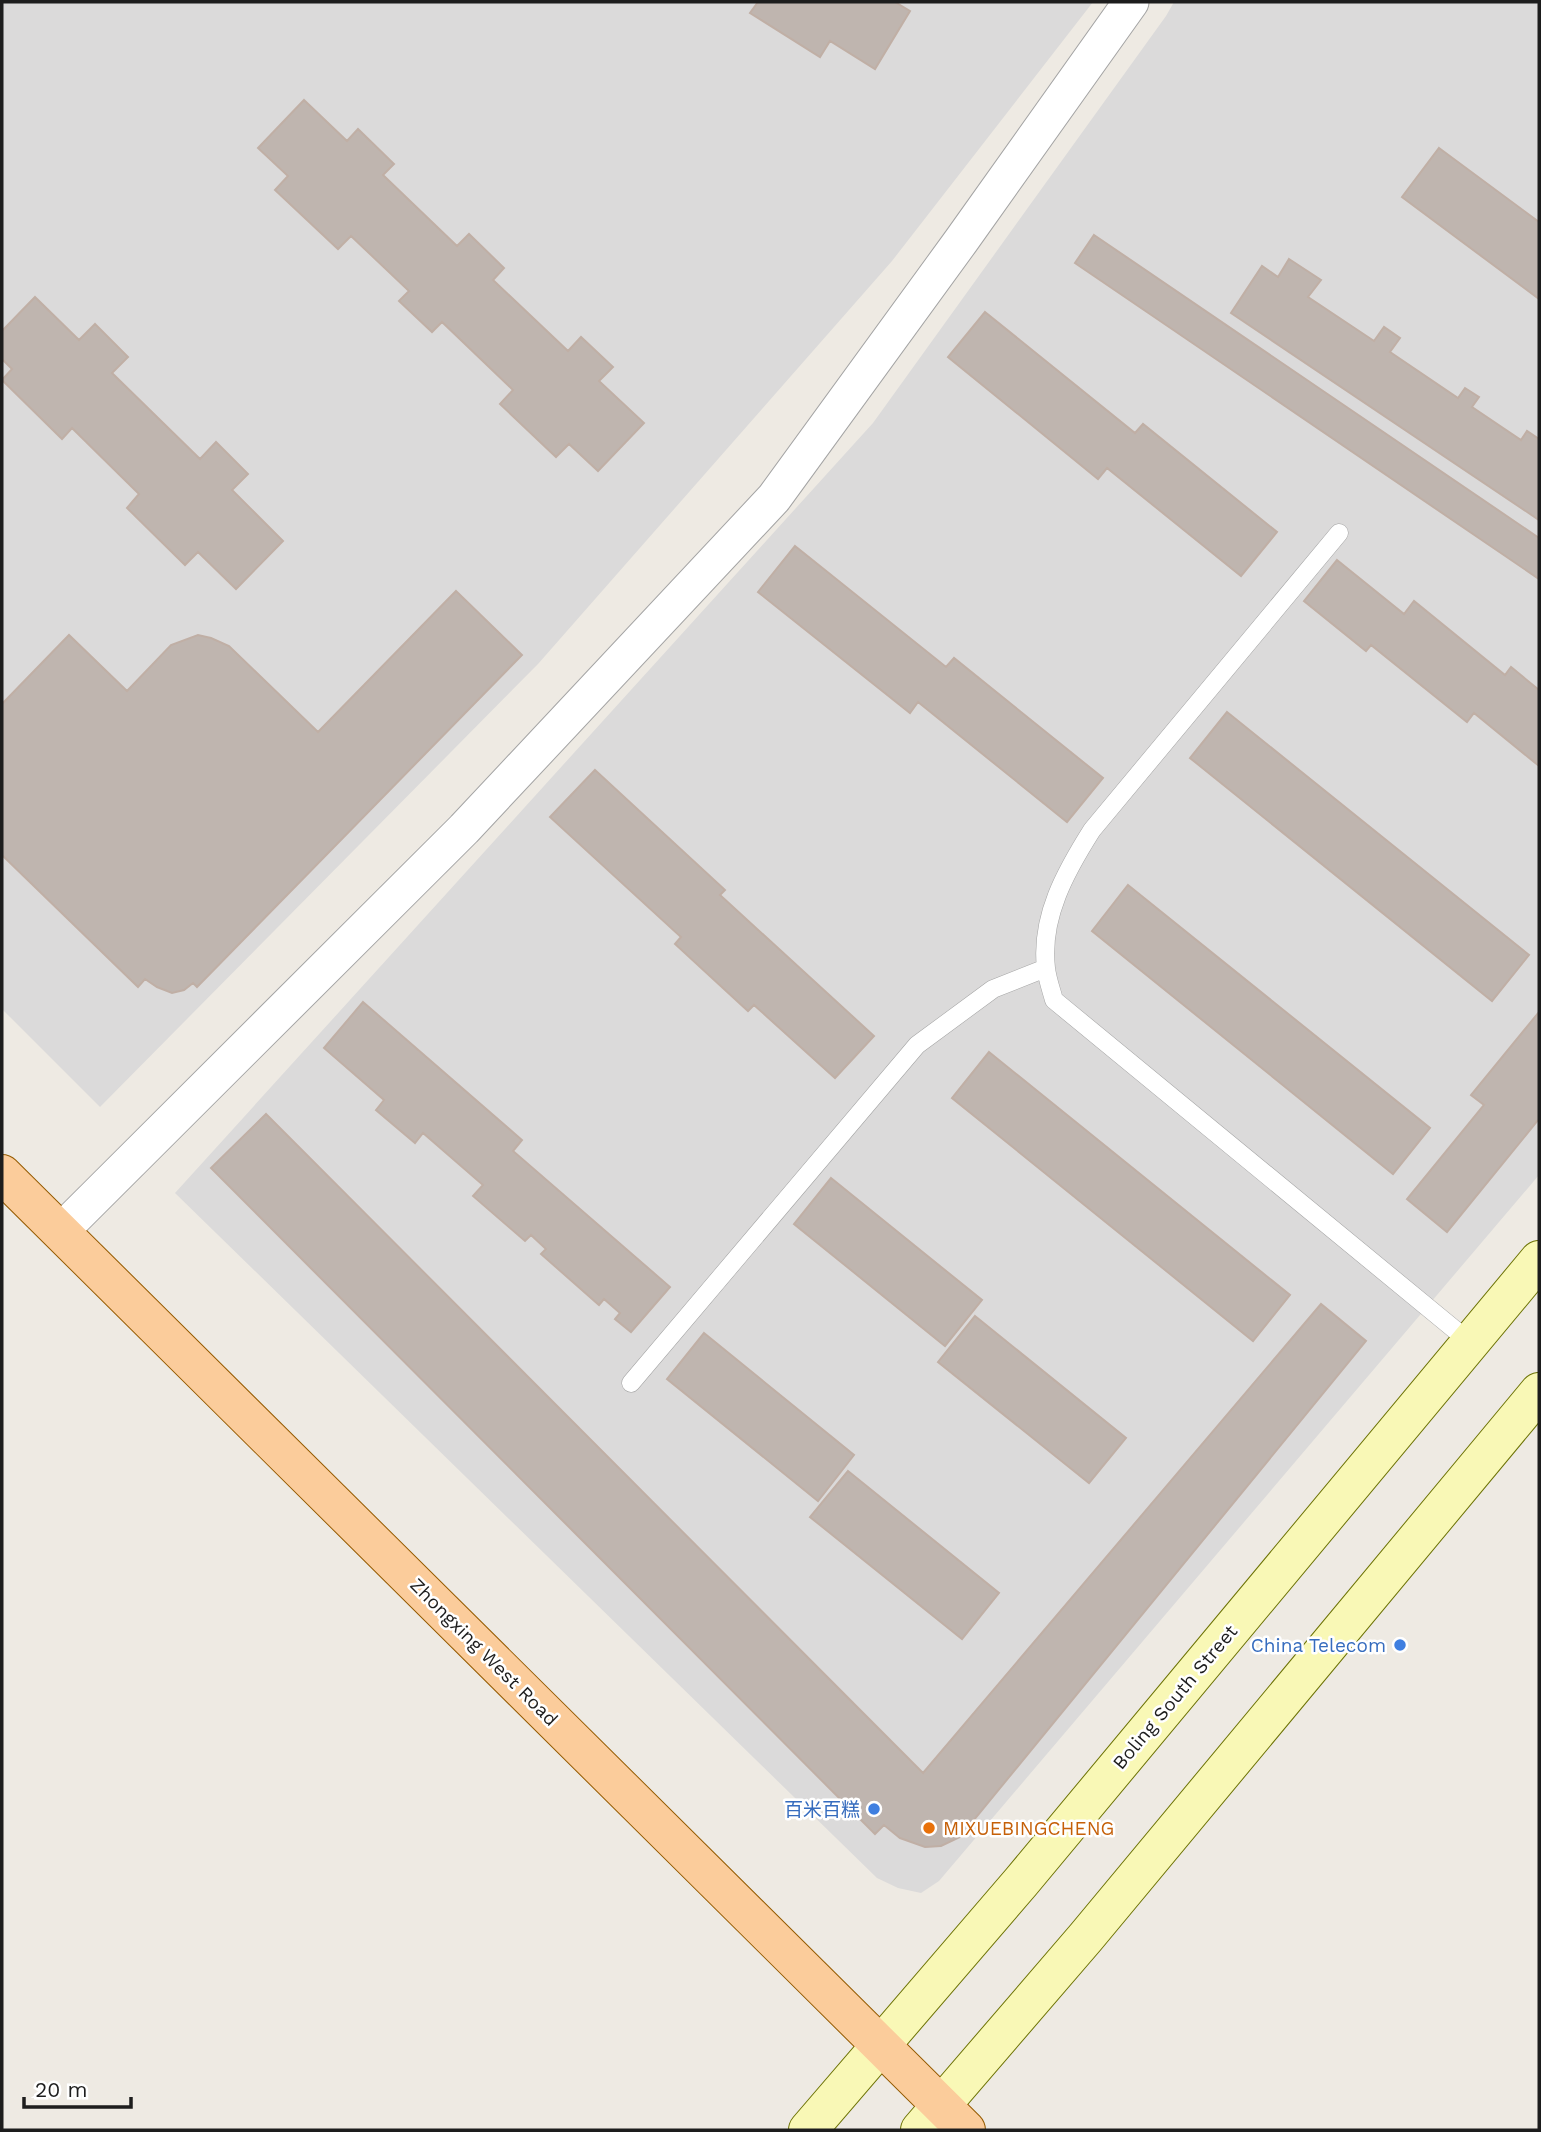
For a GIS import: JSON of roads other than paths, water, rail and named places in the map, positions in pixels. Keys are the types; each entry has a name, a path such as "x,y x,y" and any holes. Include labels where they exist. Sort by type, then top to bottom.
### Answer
{"main road":[{"name":"Zhongxing West Road","path":"2,1174 881,2046 942,2122"},
{"name":"Boling South Street","path":"808,2130 1030,1872 1539,1260"},
{"path":"942,2122 1086,1937 1539,1392"}],"street":[{"path":"61,1232 464,829 775,498 1131,2"}],"lane":[{"path":"1339,533 1092,830 1071,864 1055,900 1046,935 1046,968 1054,1000 1471,1343"},
{"path":"631,1383 916,1045 993,989 1046,968"}],"place":[{"name":"China Telecom","path":"1400,1645"},
{"name":"百米百糕","path":"874,1809"},
{"name":"MIXUEBINGCHENG","path":"929,1828"}]}
